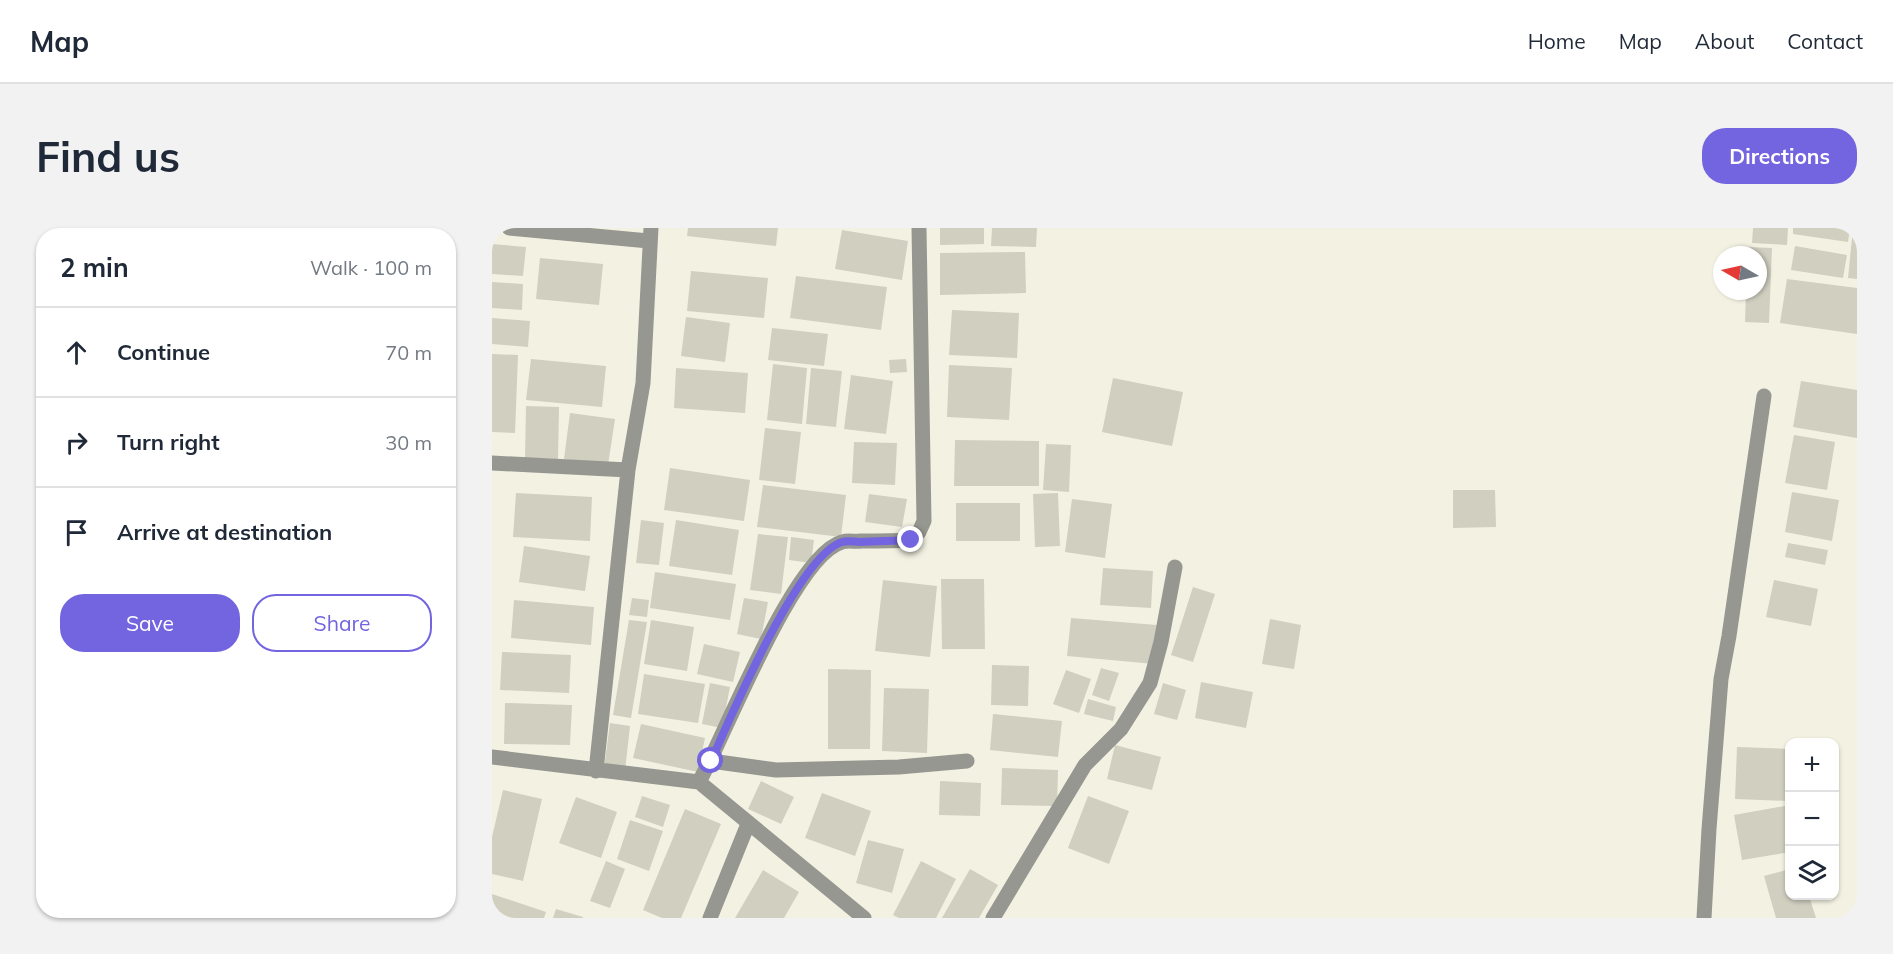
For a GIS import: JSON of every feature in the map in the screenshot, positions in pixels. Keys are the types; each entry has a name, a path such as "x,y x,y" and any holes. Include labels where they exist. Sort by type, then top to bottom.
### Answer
{"street":[{"path":"509,228 650,234 643,383 628,470 596,771"},
{"path":"699,782 711,761 744,686 786,606 810,570 825,553 842,542 911,540 920,532 924,521 919,228"},
{"path":"1704,918 1708,829 1721,679 1764,396"},
{"path":"492,463 628,470"},
{"path":"993,918 1085,765 1121,729 1150,683 1161,642 1175,567"},
{"path":"492,757 699,782 864,918"},
{"path":"711,761 776,770 899,767 967,761"},
{"path":"710,918 748,824"}],"building":[{"path":"688,228 778,228 776,246 687,236"},
{"path":"940,228 984,228 984,244 940,245"},
{"path":"992,228 1037,228 1036,247 991,246"},
{"path":"1753,228 1788,228 1787,245 1752,243"},
{"path":"1793,228 1850,228 1848,242 1793,234"},
{"path":"1853,228 1857,228 1857,279 1848,278"},
{"path":"842,230 908,241 902,280 835,269"},
{"path":"492,244 526,247 523,276 492,274"},
{"path":"1795,246 1847,255 1843,278 1791,270"},
{"path":"1767,248 1772,248 1769,323 1745,322 1746,300 1767,300"},
{"path":"1025,252 1026,293 940,295 940,253"},
{"path":"540,258 603,264 599,305 536,299"},
{"path":"691,271 768,278 764,318 687,311"},
{"path":"796,276 887,287 881,330 790,318"},
{"path":"1787,279 1857,288 1857,334 1780,323"},
{"path":"492,282 523,284 522,310 492,308"},
{"path":"952,310 1019,313 1017,358 949,355"},
{"path":"686,317 730,323 725,362 681,356"},
{"path":"492,318 530,321 528,347 492,344"},
{"path":"772,328 828,334 824,366 768,360"},
{"path":"492,354 518,355 515,433 492,432"},
{"path":"531,359 606,366 602,407 526,400"},
{"path":"906,359 907,372 890,373 889,360"},
{"path":"773,364 807,368 802,424 767,420"},
{"path":"949,365 1012,368 1009,420 947,417"},
{"path":"676,368 748,373 745,413 674,408"},
{"path":"811,368 842,371 836,427 806,424"},
{"path":"851,375 893,381 886,434 844,429"},
{"path":"1113,378 1183,392 1172,446 1102,432"},
{"path":"1801,381 1857,390 1857,438 1793,427"},
{"path":"526,406 559,407 558,459 525,458"},
{"path":"570,413 615,419 608,465 564,459"},
{"path":"765,428 801,432 795,484 759,480"},
{"path":"1794,435 1835,442 1827,490 1785,483"},
{"path":"955,440 1039,441 1039,486 954,486"},
{"path":"854,442 897,443 895,485 852,483"},
{"path":"1046,444 1071,445 1069,492 1043,490"},
{"path":"670,468 750,480 744,521 664,510"},
{"path":"763,485 846,495 841,537 757,527"},
{"path":"1453,490 1495,490 1496,527 1453,528"},
{"path":"1792,492 1839,500 1832,541 1785,532"},
{"path":"516,493 592,497 590,541 513,537"},
{"path":"1058,493 1060,546 1035,547 1033,494"},
{"path":"869,494 907,499 902,527 865,522"},
{"path":"1072,499 1112,504 1105,558 1065,552"},
{"path":"956,503 1020,503 1020,541 956,541"},
{"path":"641,520 664,523 659,565 636,563"},
{"path":"676,520 739,530 732,575 669,566"},
{"path":"758,534 788,537 781,594 750,590"},
{"path":"791,537 814,540 811,563 789,560"},
{"path":"1788,543 1828,550 1825,565 1785,557"},
{"path":"524,546 590,556 585,591 519,582"},
{"path":"1103,568 1153,571 1151,608 1100,605"},
{"path":"655,572 736,584 730,620 650,608"},
{"path":"941,579 984,579 985,649 942,649"},
{"path":"883,580 937,586 930,657 875,651"},
{"path":"1774,580 1818,589 1811,626 1766,617"},
{"path":"1193,587 1215,594 1193,662 1171,655"},
{"path":"632,598 649,600 647,617 629,615"},
{"path":"744,598 768,602 761,639 737,634"},
{"path":"514,600 594,607 591,645 511,638"},
{"path":"1071,618 1157,625 1154,664 1067,656"},
{"path":"1270,619 1301,625 1294,669 1262,664"},
{"path":"629,620 647,622 631,718 613,715"},
{"path":"651,620 694,627 687,671 644,664"},
{"path":"704,644 740,652 733,682 697,674"},
{"path":"502,652 571,655 569,693 500,690"},
{"path":"992,665 1029,666 1028,706 991,705"},
{"path":"1101,668 1119,673 1109,701 1092,695"},
{"path":"828,669 871,670 870,749 828,749"},
{"path":"1066,670 1091,679 1079,713 1053,704"},
{"path":"644,674 705,684 698,723 638,714"},
{"path":"1201,682 1253,692 1246,728 1195,718"},
{"path":"710,683 730,687 722,728 702,724"},
{"path":"1163,683 1186,690 1177,720 1154,714"},
{"path":"884,688 929,689 927,753 882,751"},
{"path":"1088,699 1116,707 1113,721 1084,714"},
{"path":"505,703 572,705 570,745 504,744"},
{"path":"993,714 1062,721 1058,757 990,750"},
{"path":"610,723 630,726 625,771 604,769"},
{"path":"641,724 705,738 698,772 633,758"},
{"path":"1115,745 1161,757 1152,790 1107,779"},
{"path":"1737,747 1785,749 1785,801 1735,799"},
{"path":"1002,768 1058,770 1057,806 1001,805"},
{"path":"761,781 794,797 781,824 748,809"},
{"path":"940,781 981,783 980,816 939,815"},
{"path":"503,790 542,799 523,881 492,874 492,837"},
{"path":"822,793 871,811 855,856 805,838"},
{"path":"642,796 670,805 663,827 635,817"},
{"path":"1088,796 1129,811 1109,864 1068,848"},
{"path":"576,797 617,812 601,858 559,843"},
{"path":"1785,806 1785,853 1742,860 1734,815"},
{"path":"685,809 721,824 681,918 662,918 643,910"},
{"path":"630,820 663,831 649,871 617,859"},
{"path":"868,840 904,849 892,893 856,883"},
{"path":"606,861 625,869 610,908 590,901"},
{"path":"921,861 956,879 936,918 899,918 893,915"},
{"path":"970,869 998,885 979,918 942,918"},
{"path":"763,870 799,892 784,918 735,918"},
{"path":"1785,870 1785,900 1810,900 1816,918 1776,918 1764,876"},
{"path":"492,894 546,912 544,918 492,918"},
{"path":"556,909 583,917 583,918 553,918"}],"route":[{"path":"711,761 744,686 786,606 810,570 825,553 842,542 911,540"}]}
